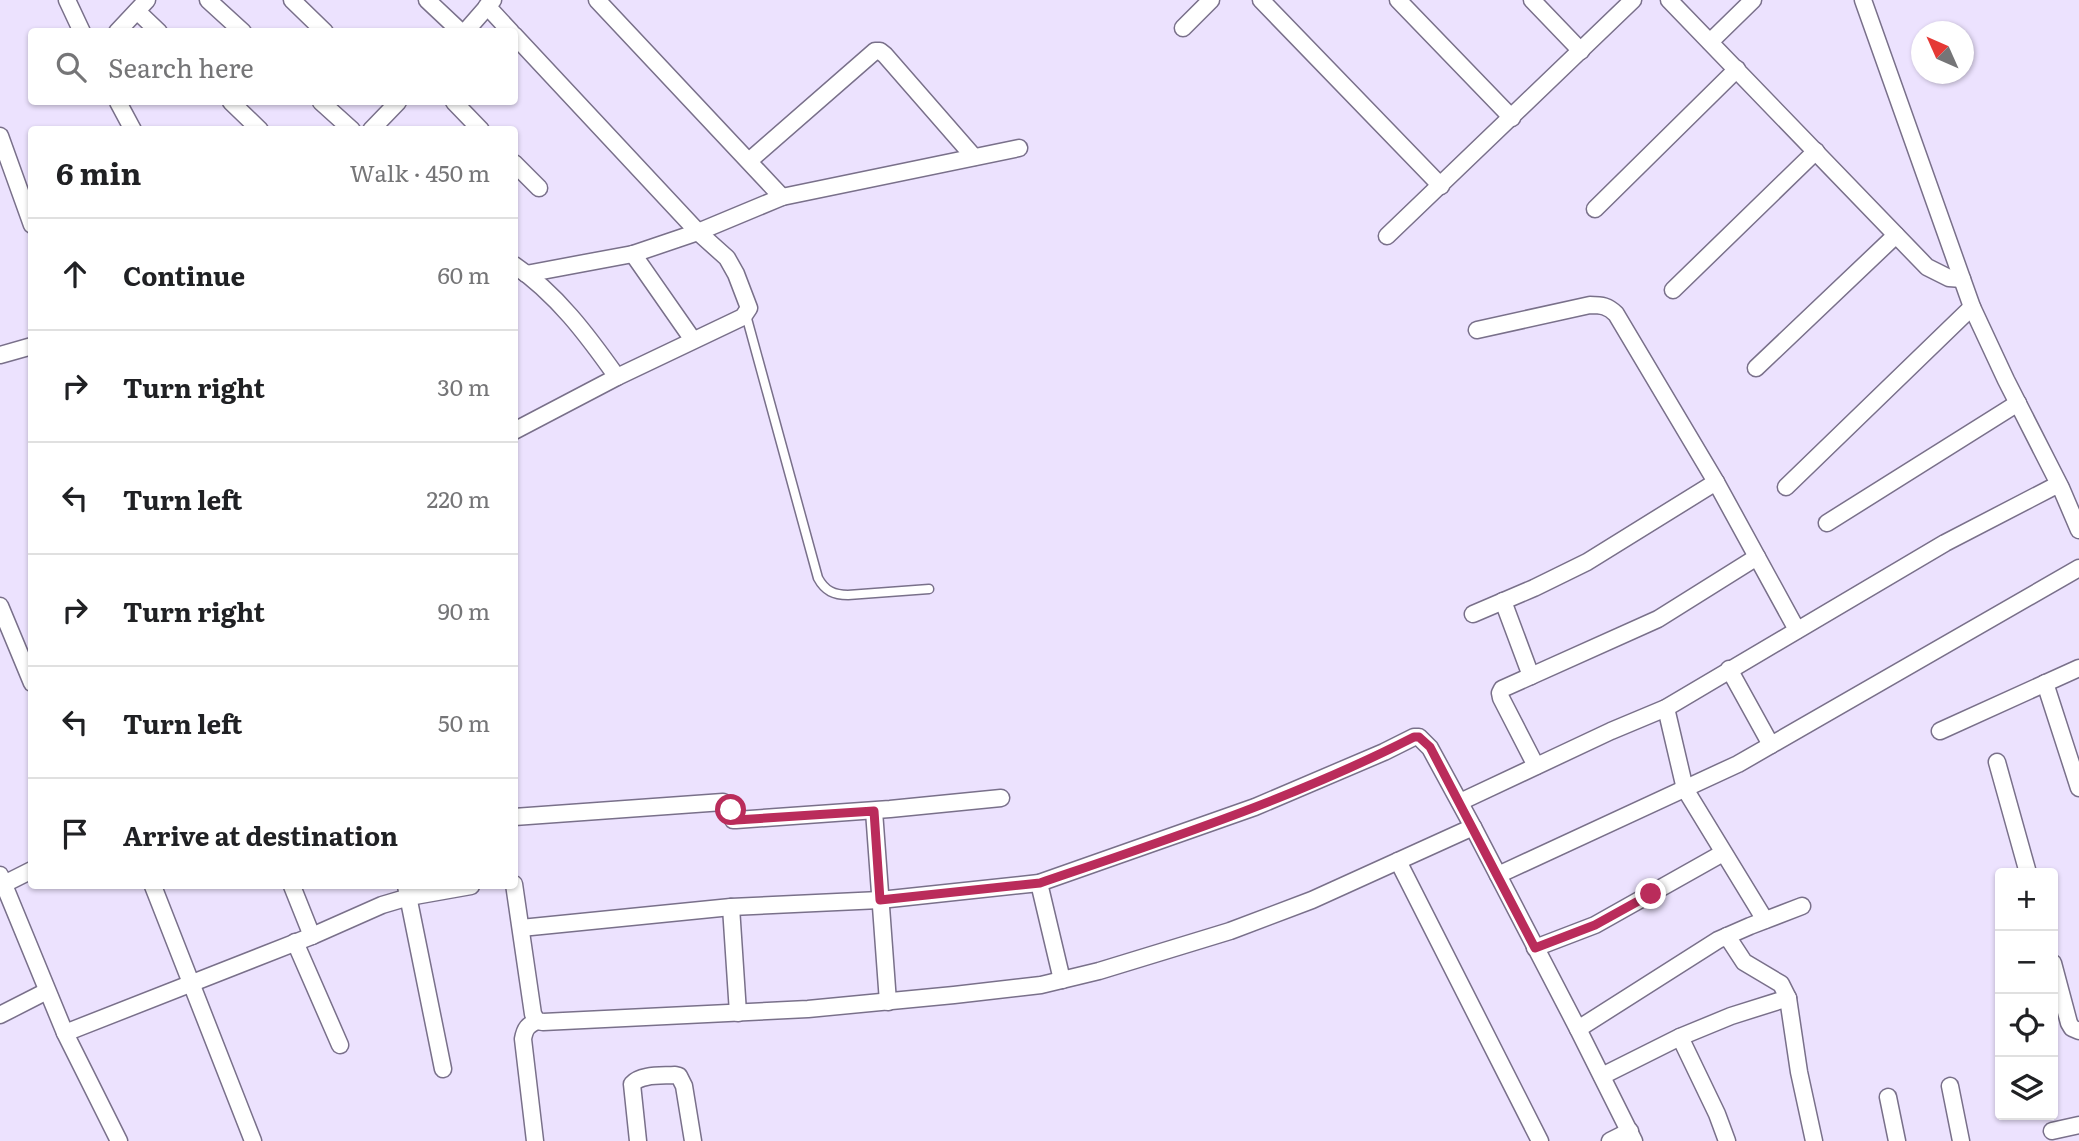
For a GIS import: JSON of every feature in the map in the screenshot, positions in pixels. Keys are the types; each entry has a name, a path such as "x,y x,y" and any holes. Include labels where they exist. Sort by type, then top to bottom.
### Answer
{"street":[{"path":"67,0 80,28"},
{"path":"208,0 239,28"},
{"path":"292,0 321,28"},
{"path":"427,0 458,28"},
{"path":"597,0 782,197"},
{"path":"1183,28 1211,0"},
{"path":"1261,0 1441,186"},
{"path":"1398,0 1512,118"},
{"path":"1532,0 1581,51"},
{"path":"1387,236 1633,0"},
{"path":"1669,0 1927,267 1949,278 1962,279"},
{"path":"1710,42 1753,0"},
{"path":"1863,0 1972,307 2079,530"},
{"path":"467,28 490,3 508,28"},
{"path":"121,28 142,5 156,28"},
{"path":"518,39 698,232 727,258 749,308 746,315 617,377 518,429"},
{"path":"749,161 875,51 885,55 974,157"},
{"path":"1595,209 1737,69"},
{"path":"120,105 131,126"},
{"path":"234,105 256,126"},
{"path":"324,105 348,126"},
{"path":"375,126 395,105"},
{"path":"457,105 477,126"},
{"path":"0,136 28,214"},
{"path":"518,268 633,254 698,232 782,197 1019,148"},
{"path":"1673,290 1815,150"},
{"path":"518,167 539,188"},
{"path":"1756,368 1896,235"},
{"path":"633,254 693,340"},
{"path":"518,268 557,301 617,377"},
{"path":"1478,330 1590,305 1610,308 1716,482 1797,630"},
{"path":"1786,487 1972,307"},
{"path":"0,355 28,347"},
{"path":"1827,523 2018,403"},
{"path":"1473,614 1587,562 1716,482"},
{"path":"1460,802 1666,708 1945,543 2055,486 2060,486"},
{"path":"1536,766 1501,698 1500,692 1505,687 1658,619 1757,557"},
{"path":"1498,875 1738,764 2079,568"},
{"path":"1503,601 1531,676"},
{"path":"0,606 28,673"},
{"path":"1940,731 2079,668"},
{"path":"1729,670 1771,745"},
{"path":"2045,683 2079,788"},
{"path":"1666,708 1685,789 1765,920"},
{"path":"521,928 731,907 880,900 1040,883 1255,807 1419,737 1430,747 1460,802 1632,1136 1610,1141"},
{"path":"1997,762 2027,868"},
{"path":"518,817 723,802 731,806 731,816 736,820 874,811 1001,798"},
{"path":"874,811 888,1002"},
{"path":"535,1141 523,1039 528,1024 537,1021 738,1013 888,1002 1041,985 1099,971 1230,931 1312,900 1473,827"},
{"path":"1535,948 1595,925 1723,853"},
{"path":"1398,861 1540,1141"},
{"path":"28,872 1,882 65,1032 119,1141"},
{"path":"1040,883 1062,980"},
{"path":"154,889 253,1141"},
{"path":"293,889 312,936"},
{"path":"65,1032 312,936 407,891 433,889"},
{"path":"515,889 533,1014 537,1021"},
{"path":"407,891 443,1069"},
{"path":"1578,1029 1727,936 1802,906"},
{"path":"731,907 738,1013"},
{"path":"1727,936 1744,962 1781,984 1788,998 1799,1072 1814,1141"},
{"path":"295,942 340,1045"},
{"path":"2058,982 2069,1023 2079,1031"},
{"path":"0,1015 47,991"},
{"path":"1602,1076 1680,1037 1731,1016 1788,998"},
{"path":"1680,1037 1727,1141"},
{"path":"638,1141 632,1084 641,1078 675,1075 679,1076 684,1086 692,1141"},
{"path":"1950,1086 1961,1141"},
{"path":"1888,1097 1896,1141"},
{"path":"2052,1129 2079,1125"}],"lane":[{"path":"746,315 822,586 836,595 848,596 929,589"}],"route":[{"path":"731,810 733,820 874,811 880,900 1015,886 1040,883 1255,807 1419,737 1430,747 1535,948 1595,925 1651,894"}]}
